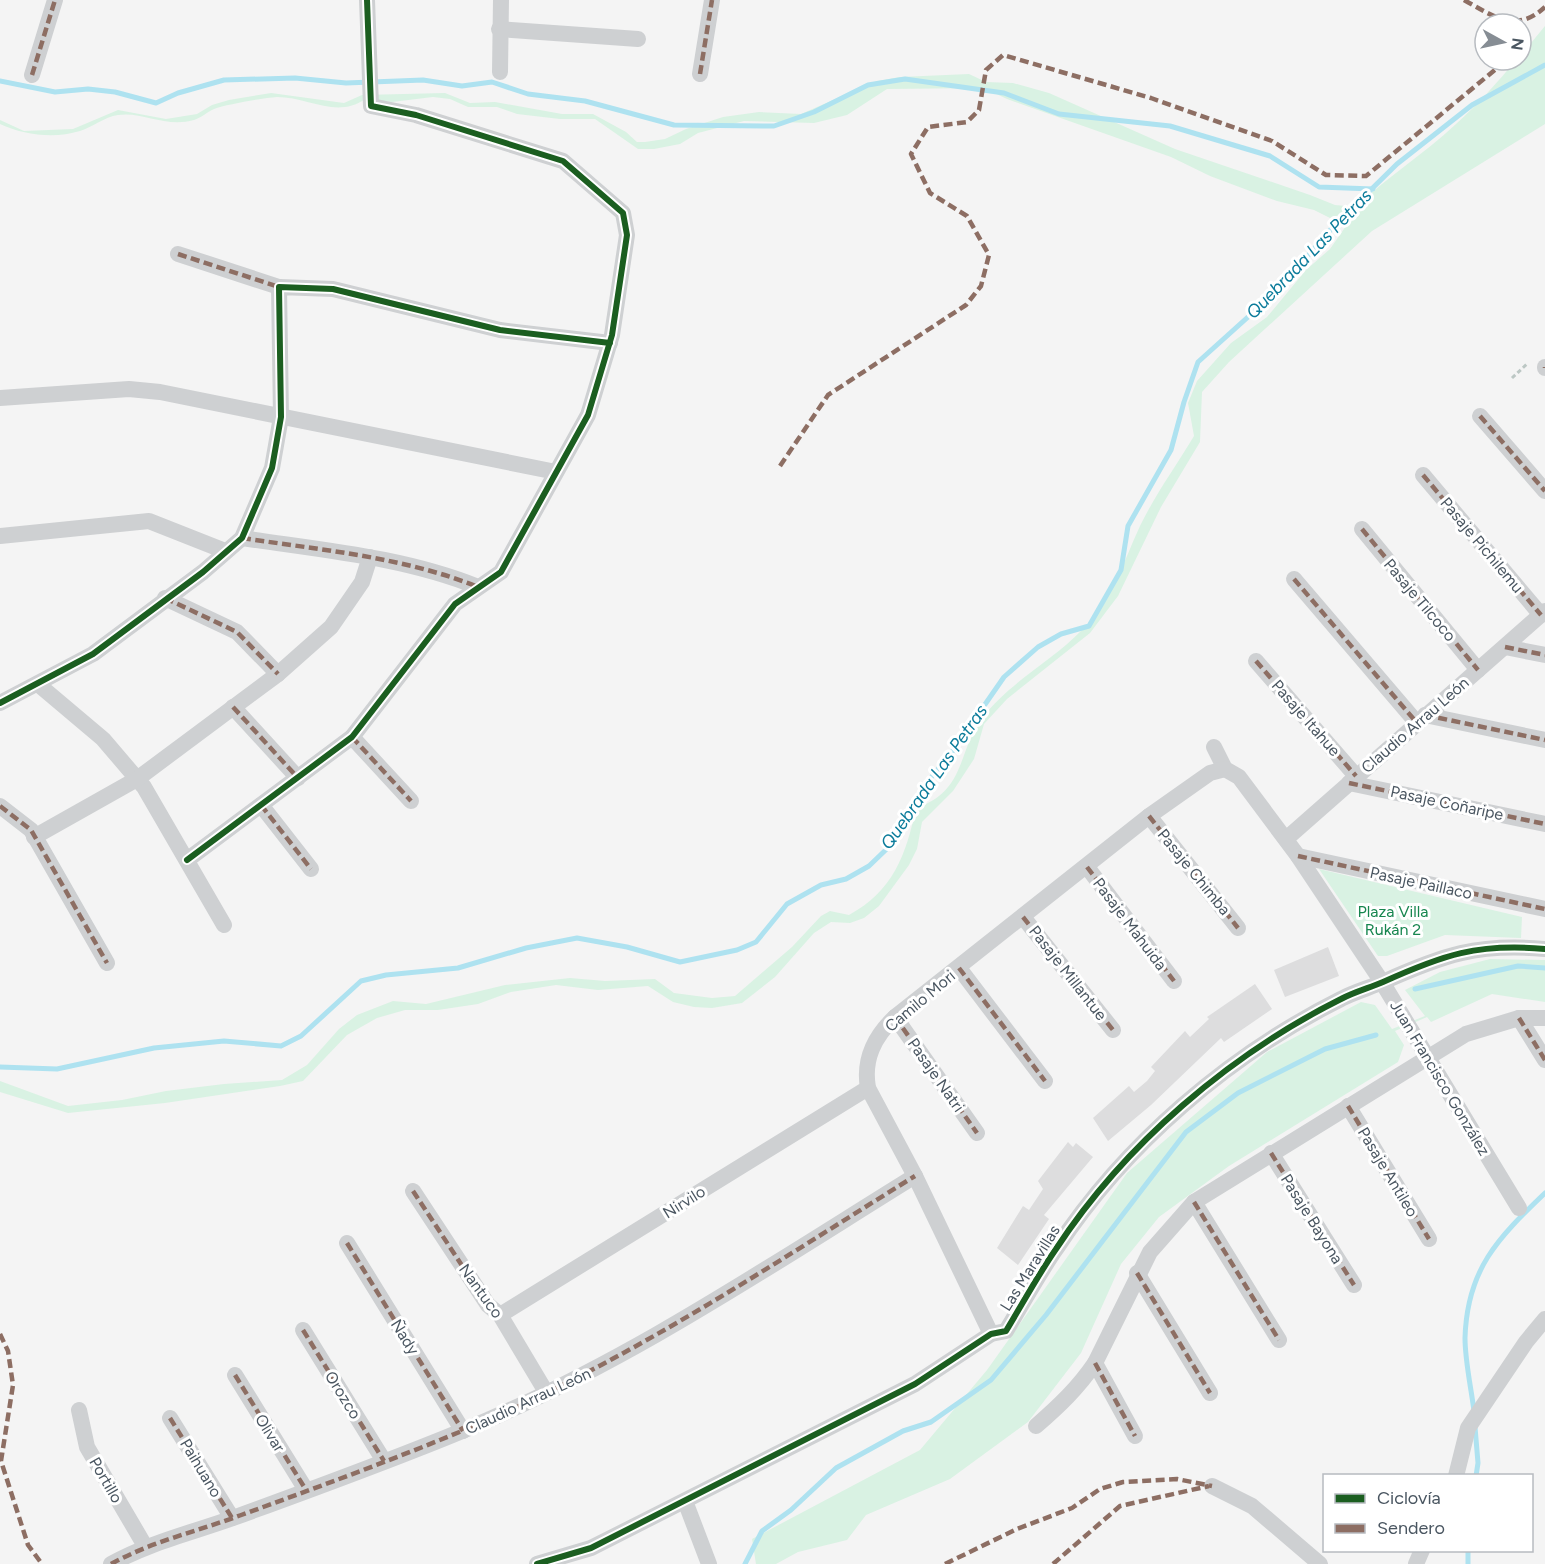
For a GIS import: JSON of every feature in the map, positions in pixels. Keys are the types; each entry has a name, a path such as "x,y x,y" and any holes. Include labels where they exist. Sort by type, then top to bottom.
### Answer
{"street":[{"path":"32,75 55,0"},
{"path":"187,860 352,737 455,604 501,572 588,416 610,343 627,236 623,213 563,161 416,115 371,106 367,0"},
{"path":"500,72 501,0"},
{"path":"700,74 712,0"},
{"path":"499,29 638,39"},
{"path":"178,254 279,287 333,289 500,330 610,343"},
{"path":"0,703 39,685 93,654 165,598 203,572 243,538 272,468 281,417 279,287"},
{"path":"0,398 129,389 160,392 556,472"},
{"path":"1480,416 1545,491"},
{"name":"Pasaje Pichilemu","path":"1423,475 1543,613"},
{"path":"0,536 149,521 225,551"},
{"name":"Pasaje Tilcoco","path":"1362,529 1478,670"},
{"path":"243,538 370,557 447,574 478,587"},
{"path":"34,837 137,778 278,674 331,627 362,582 370,557"},
{"path":"1294,579 1421,719 1545,741"},
{"path":"165,598 237,632 278,674"},
{"name":"Claudio Arrau León","path":"1286,839 1543,613"},
{"path":"1506,647 1545,656"},
{"name":"Pasaje Itahue","path":"1256,661 1352,780"},
{"path":"39,685 103,739 137,778 224,925"},
{"path":"233,707 298,778"},
{"path":"352,737 411,801"},
{"name":"Juan Francisco González","path":"1214,747 1225,769 1239,777 1286,839 1382,982 1519,1208"},
{"name":"Camilo Mori","path":"991,1334 915,1176 868,1088 866,1074 868,1054 895,1017 960,968 1149,816 1209,773 1225,769"},
{"name":"Pasaje Coñaripe","path":"1352,780 1545,824"},
{"path":"261,805 311,869"},
{"path":"0,806 31,830 107,963"},
{"name":"Pasaje Chimba","path":"1149,816 1238,928"},
{"name":"Pasaje Paillaco","path":"1298,856 1545,909"},
{"name":"Pasaje Mahuida","path":"1087,867 1173,981"},
{"name":"Pasaje Millantue","path":"1023,917 1113,1029"},
{"name":"Las Maravillas","path":"537,1564 591,1548 915,1384 991,1334 1006,1331 1056,1248 1134,1153 1164,1124 1229,1069 1266,1043 1342,998 1425,962 1483,948 1545,949"},
{"path":"960,968 1045,1081"},
{"name":"Pasaje Natri","path":"895,1017 977,1133"},
{"path":"1519,1018 1545,1060"},
{"path":"1036,1426 1073,1394 1095,1363 1137,1273 1166,1231 1194,1202 1466,1034 1519,1018 1545,1018"},
{"name":"Nirvilo","path":"500,1315 868,1088"},
{"name":"Pasaje Antileo","path":"1348,1106 1429,1239"},
{"name":"Pasaje Bayona","path":"1271,1153 1354,1285"},
{"name":"Claudio Arrau León","path":"111,1564 145,1546 232,1518 463,1431 594,1370 703,1307 915,1176"},
{"name":"Nantuco","path":"413,1191 488,1305 500,1315 546,1392"},
{"path":"1194,1202 1279,1341"},
{"name":"Ñady","path":"347,1243 463,1431"},
{"path":"1137,1273 1210,1393"},
{"name":"Orozco","path":"303,1330 384,1461"},
{"path":"1456,1474 1468,1428 1541,1330"},
{"path":"1095,1363 1134,1436"},
{"name":"Olivar","path":"235,1375 306,1490"},
{"name":"Portillo","path":"79,1410 87,1447 145,1546"},
{"name":"Paihuano","path":"170,1418 232,1518"},
{"path":"1212,1486 1252,1506 1320,1564"},
{"path":"685,1501 710,1564"}],"green space":[{"path":"1545,26 1545,124 1372,231 1229,362 1202,392 1200,442 1161,507 1118,596 1090,633 1007,699 984,724 974,759 953,791 922,822 917,849 909,865 879,906 864,918 850,923 831,922 814,933 775,977 742,1003 712,1008 694,1007 673,1002 648,986 598,990 556,985 511,992 478,1004 438,1010 405,1010 377,1018 347,1035 303,1081 280,1086 165,1103 68,1113 0,1092 0,1081 68,1106 122,1100 166,1091 282,1080 307,1065 339,1029 357,1015 393,1001 426,1004 505,985 570,978 605,981 655,979 674,993 712,998 735,996 792,947 821,916 830,911 849,915 877,895 887,883 908,841 916,808 932,801 953,780 983,717 1006,693 1082,630 1109,594 1146,514 1194,436 1188,403 1197,381 1231,343 1267,317 1306,270 1330,249 1346,226 1314,210 1277,201 1210,176 1171,157 1007,99 984,88 887,89 847,115 814,123 744,121 698,133 680,144 654,149 638,149 595,119 560,119 517,114 497,107 468,107 450,99 433,97 392,102 365,99 354,105 333,107 277,97 220,107 197,119 183,122 127,114 118,115 80,131 60,135 39,135 19,131 0,124 0,120 24,131 73,129 118,110 166,119 197,114 212,105 229,100 271,93 344,103 362,95 445,93 470,103 495,102 562,114 593,114 626,132 637,142 645,142 665,139 686,129 723,117 759,112 801,114 877,81 900,77 969,74 986,82 1013,83 1049,93 1175,149 1335,205 1356,207 1444,135 1505,72 1533,72 1533,40"},
{"name":"Plaza Villa Rukán 2","path":"1319,869 1522,917 1521,938 1445,935 1387,956 1378,956"},
{"path":"1490,959 1545,960 1545,1002 1492,994 1431,1022 1427,1017 1395,1031 1404,1045 1398,1062 1229,1166 1159,1217 1121,1264 1081,1353 1028,1422 950,1479 866,1515 847,1540 798,1552 776,1564 756,1564 752,1539 920,1450 987,1370 1127,1173 1267,1052 1361,1002 1375,1005 1392,1029 1425,1016 1405,990 1440,972"}],"building":[{"path":"1328,947 1339,976 1285,997 1274,970"},
{"path":"1255,984 1272,1009 1224,1042 1221,1038 1151,1105 1108,1141 1093,1118 1129,1086 1134,1092 1147,1081 1155,1071 1151,1067 1185,1031 1190,1037 1209,1019 1207,1017"},
{"path":"1068,1142 1073,1147 1076,1143 1093,1157 1044,1215 1049,1219 1018,1265 997,1248 1023,1206 1029,1210 1043,1189 1038,1181"}],"waterway":[{"name":"Quebrada Las Petras","path":"0,1067 57,1069 154,1048 224,1041 281,1046 301,1036 361,981 386,975 458,968 526,948 577,938 627,947 680,962 737,950 756,942 787,904 821,885 846,879 869,866 896,840 925,785 952,752 1004,677 1038,647 1061,634 1089,626 1121,570 1128,526 1171,450 1198,362 1279,289 1332,228 1397,164 1472,105 1545,65"},
{"path":"0,81 55,92 88,89 115,92 156,103 178,93 224,80 295,78 346,83 423,80 462,86 492,82 528,94 585,101 674,125 774,126 814,112 868,85 905,79 1004,93 1059,114 1170,126 1270,156 1319,187 1373,189"},
{"path":"1415,989 1518,966 1545,968"},
{"path":"745,1564 762,1531 791,1510 836,1468 903,1431 931,1422 991,1380 1046,1315 1186,1132 1238,1093 1325,1049 1376,1035"},
{"path":"1474,1411 1465,1338 1472,1293 1488,1256 1513,1225 1545,1193"},
{"path":"1475,1427 1478,1463 1476,1474"},
{"path":"1468,1552 1468,1564"}],"marked path":[{"path":"32,75 55,0"},
{"path":"700,74 712,0"},
{"path":"1464,0 1504,20 1514,21 1524,20 1545,7"},
{"path":"780,466 828,395 966,305 981,286 989,255 967,216 930,193 911,154 928,127 967,122 979,110 986,70 1003,55 1151,98 1272,141 1326,175 1366,176 1492,72"},
{"path":"178,254 279,287"},
{"path":"1480,416 1545,491"},
{"path":"1423,475 1541,615"},
{"path":"1362,529 1478,670"},
{"path":"242,538 392,561 478,587"},
{"path":"1294,579 1417,723"},
{"path":"165,598 237,632 278,674"},
{"path":"1505,647 1545,655"},
{"path":"1256,661 1356,776"},
{"path":"233,707 298,778"},
{"path":"1425,715 1545,740"},
{"path":"352,737 411,801"},
{"path":"1349,783 1545,824"},
{"path":"261,805 311,869"},
{"path":"0,806 31,830 107,963"},
{"path":"1149,816 1238,928"},
{"path":"1298,856 1545,909"},
{"path":"1087,867 1174,981"},
{"path":"1023,917 1113,1030"},
{"path":"959,968 1045,1081"},
{"path":"895,1017 977,1133"},
{"path":"1519,1018 1545,1060"},
{"path":"1348,1106 1429,1239"},
{"path":"1271,1153 1354,1285"},
{"path":"111,1564 156,1544 405,1454 522,1405 694,1313 915,1176"},
{"path":"413,1191 488,1305 500,1315"},
{"path":"1194,1202 1279,1340"},
{"path":"347,1243 463,1431"},
{"path":"1137,1273 1210,1393"},
{"path":"303,1330 384,1461"},
{"path":"0,1334 8,1351 13,1385 1,1461 28,1545 42,1564"},
{"path":"1095,1363 1135,1436"},
{"path":"235,1375 306,1490"},
{"path":"170,1418 232,1518"},
{"path":"945,1564 1017,1529 1072,1508 1100,1489 1123,1482 1177,1479 1212,1486"},
{"path":"1053,1564 1120,1506 1209,1486"}],"cycle path":[{"path":"187,860 352,737 455,604 501,572 588,415 612,335 627,235 623,213 563,161 416,115 371,106 367,0"},
{"path":"0,703 93,654 203,572 242,538 272,468 281,417 279,287 333,289 500,330 610,343"},
{"path":"537,1564 591,1548 915,1384 991,1334 1006,1331 1049,1259 1083,1210 1147,1139 1220,1075 1299,1022 1351,994 1443,958 1499,948 1545,949"}]}
